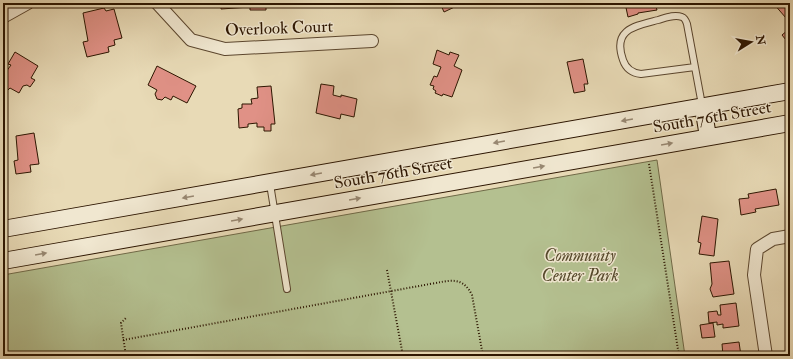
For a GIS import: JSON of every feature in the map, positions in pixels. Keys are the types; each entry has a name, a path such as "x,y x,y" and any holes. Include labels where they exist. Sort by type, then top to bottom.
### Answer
{"main road":[{"name":"South 76th Street","path":"3,229 790,91"},
{"path":"703,106 708,137"},
{"name":"South 76th Street","path":"3,261 790,123"}],"street":[{"path":"3,17 28,3"},
{"name":"Overlook Court","path":"157,3 191,40 225,49 372,41"},
{"path":"766,356 754,275 757,249 773,239 790,236"}],"lane":[{"path":"695,67 641,74 634,73 624,63 621,55 620,48 622,36 632,27 672,16 682,17 687,24 703,106"},
{"path":"269,182 276,213 287,289"}],"path":[{"path":"649,164 679,356"},
{"path":"386,270 403,356"},
{"path":"123,340 391,291 448,281 459,281 464,283 472,295 483,356"},
{"path":"126,318 121,324 126,356"}],"green space":[{"name":"Community Center Park","path":"657,160 685,356 3,356 3,275"}],"building":[{"path":"221,3 266,3 266,10 250,10 250,7 221,9"},
{"path":"440,3 463,3 444,12"},
{"path":"625,3 655,3 657,10 638,13 628,17"},
{"path":"773,3 790,3 790,25 786,18"},
{"path":"104,8 106,11 114,9 122,38 114,40 115,45 108,47 109,52 87,57 83,42 88,41 83,13"},
{"path":"788,30 790,37 786,40 782,35"},
{"path":"437,50 449,55 450,52 459,55 454,66 462,70 452,97 443,94 442,96 435,93 436,91 433,89 434,86 430,85 434,76 437,77 441,67 433,64"},
{"path":"15,52 38,66 31,78 35,80 30,87 27,85 23,86 19,93 10,88 8,90 3,86 3,76 11,65 8,64"},
{"path":"583,59 588,84 584,84 585,91 574,93 567,62"},
{"path":"157,66 196,86 187,103 173,96 171,100 165,97 162,100 157,99 155,94 157,90 148,85"},
{"path":"321,84 334,86 333,95 341,97 341,95 357,99 354,117 341,114 340,119 316,113"},
{"path":"271,86 275,124 271,124 271,131 264,131 264,127 257,127 257,123 248,124 248,127 239,128 238,109 242,108 242,104 252,104 251,99 258,98 257,87"},
{"path":"34,133 39,164 30,165 31,172 16,174 14,161 18,160 16,136"},
{"path":"790,187 790,209 789,209 786,188"},
{"path":"776,189 779,205 755,209 756,212 741,215 739,199 749,198 748,194"},
{"path":"702,216 718,219 714,256 699,254 701,243 698,242"},
{"path":"729,261 734,294 713,297 710,289 712,284 710,263"},
{"path":"736,303 739,326 723,328 723,324 717,325 717,322 709,323 708,312 717,311 718,315 721,315 720,305"},
{"path":"713,323 715,337 702,338 700,325"},
{"path":"739,342 741,356 723,356 722,344"}]}
